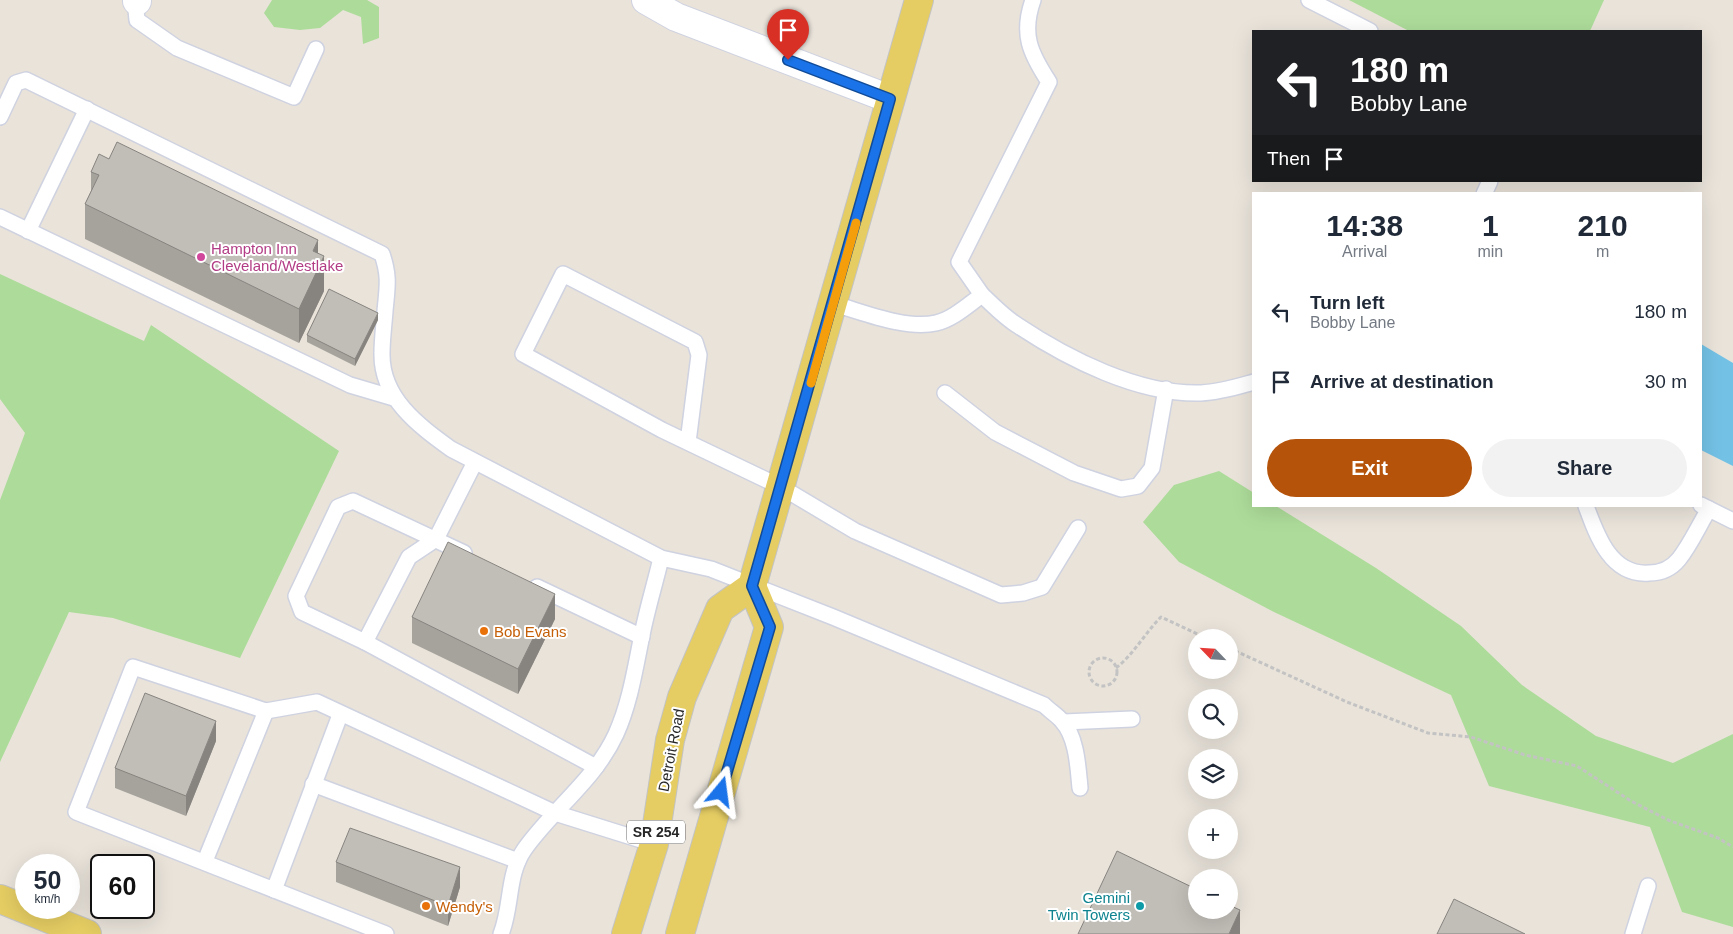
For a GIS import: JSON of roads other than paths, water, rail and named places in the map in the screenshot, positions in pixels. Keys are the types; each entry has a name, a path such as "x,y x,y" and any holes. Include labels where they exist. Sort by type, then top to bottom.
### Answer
{"main road":[{"path":"752,586 834,304 919,0"},
{"name":"Detroit Road","path":"626,934 654,844 670,740 682,697 720,609 752,586"},
{"name":"SR 254","path":"680,934 770,627 752,586"},
{"path":"0,899 87,934"}],"street":[{"path":"646,0 676,17 890,99"}],"lane":[{"path":"136,0 137,20 177,48 294,97 316,49"},
{"path":"1033,0 1027,16 1027,38 1034,60 1048,82 959,262 982,295 1016,324 1087,366 1121,378 1166,389 1199,393 1222,391 1252,383"},
{"path":"1309,0 1368,30"},
{"path":"0,117 16,83 26,80 382,254 388,273 382,355 385,377 394,398 427,432 450,449 661,558 711,569 833,617 1044,706 1064,722 1077,759 1080,788"},
{"path":"28,231 87,110"},
{"path":"0,217 350,385 394,398"},
{"path":"688,442 699,355 695,342 563,274 523,354 688,442 781,487 854,531 1001,595 1023,594 1042,587 1078,528"},
{"path":"834,304 901,323 935,324 951,317 982,295"},
{"path":"945,393 995,432 1074,473 1121,489 1138,486 1152,468 1166,389"},
{"path":"366,642 409,557 436,539 475,462"},
{"path":"480,560 353,501 338,507 296,596 302,612 366,642 596,767"},
{"path":"1586,507 1598,539 1610,556 1624,568 1637,574 1662,572 1679,559 1705,507 1733,520"},
{"path":"502,934 510,904 513,873 518,861 524,851 596,767 615,736 626,708 661,558"},
{"path":"525,582 642,637"},
{"path":"386,934 205,861 76,812 133,667 266,711 317,702 340,715 556,813 654,844"},
{"path":"205,861 266,711"},
{"path":"274,890 340,715"},
{"path":"1064,722 1132,719"},
{"path":"313,784 518,861"},
{"path":"1633,934 1648,886"}],"water":[{"path":"1702,345 1733,363 1733,466 1702,450"}],"place":[{"name":"Hampton Inn Cleveland/Westlake","path":"201,257"},
{"name":"Bob Evans","path":"484,631"},
{"name":"Wendy's","path":"426,906"},
{"name":"Gemini Twin Towers","path":"1140,906"}]}
